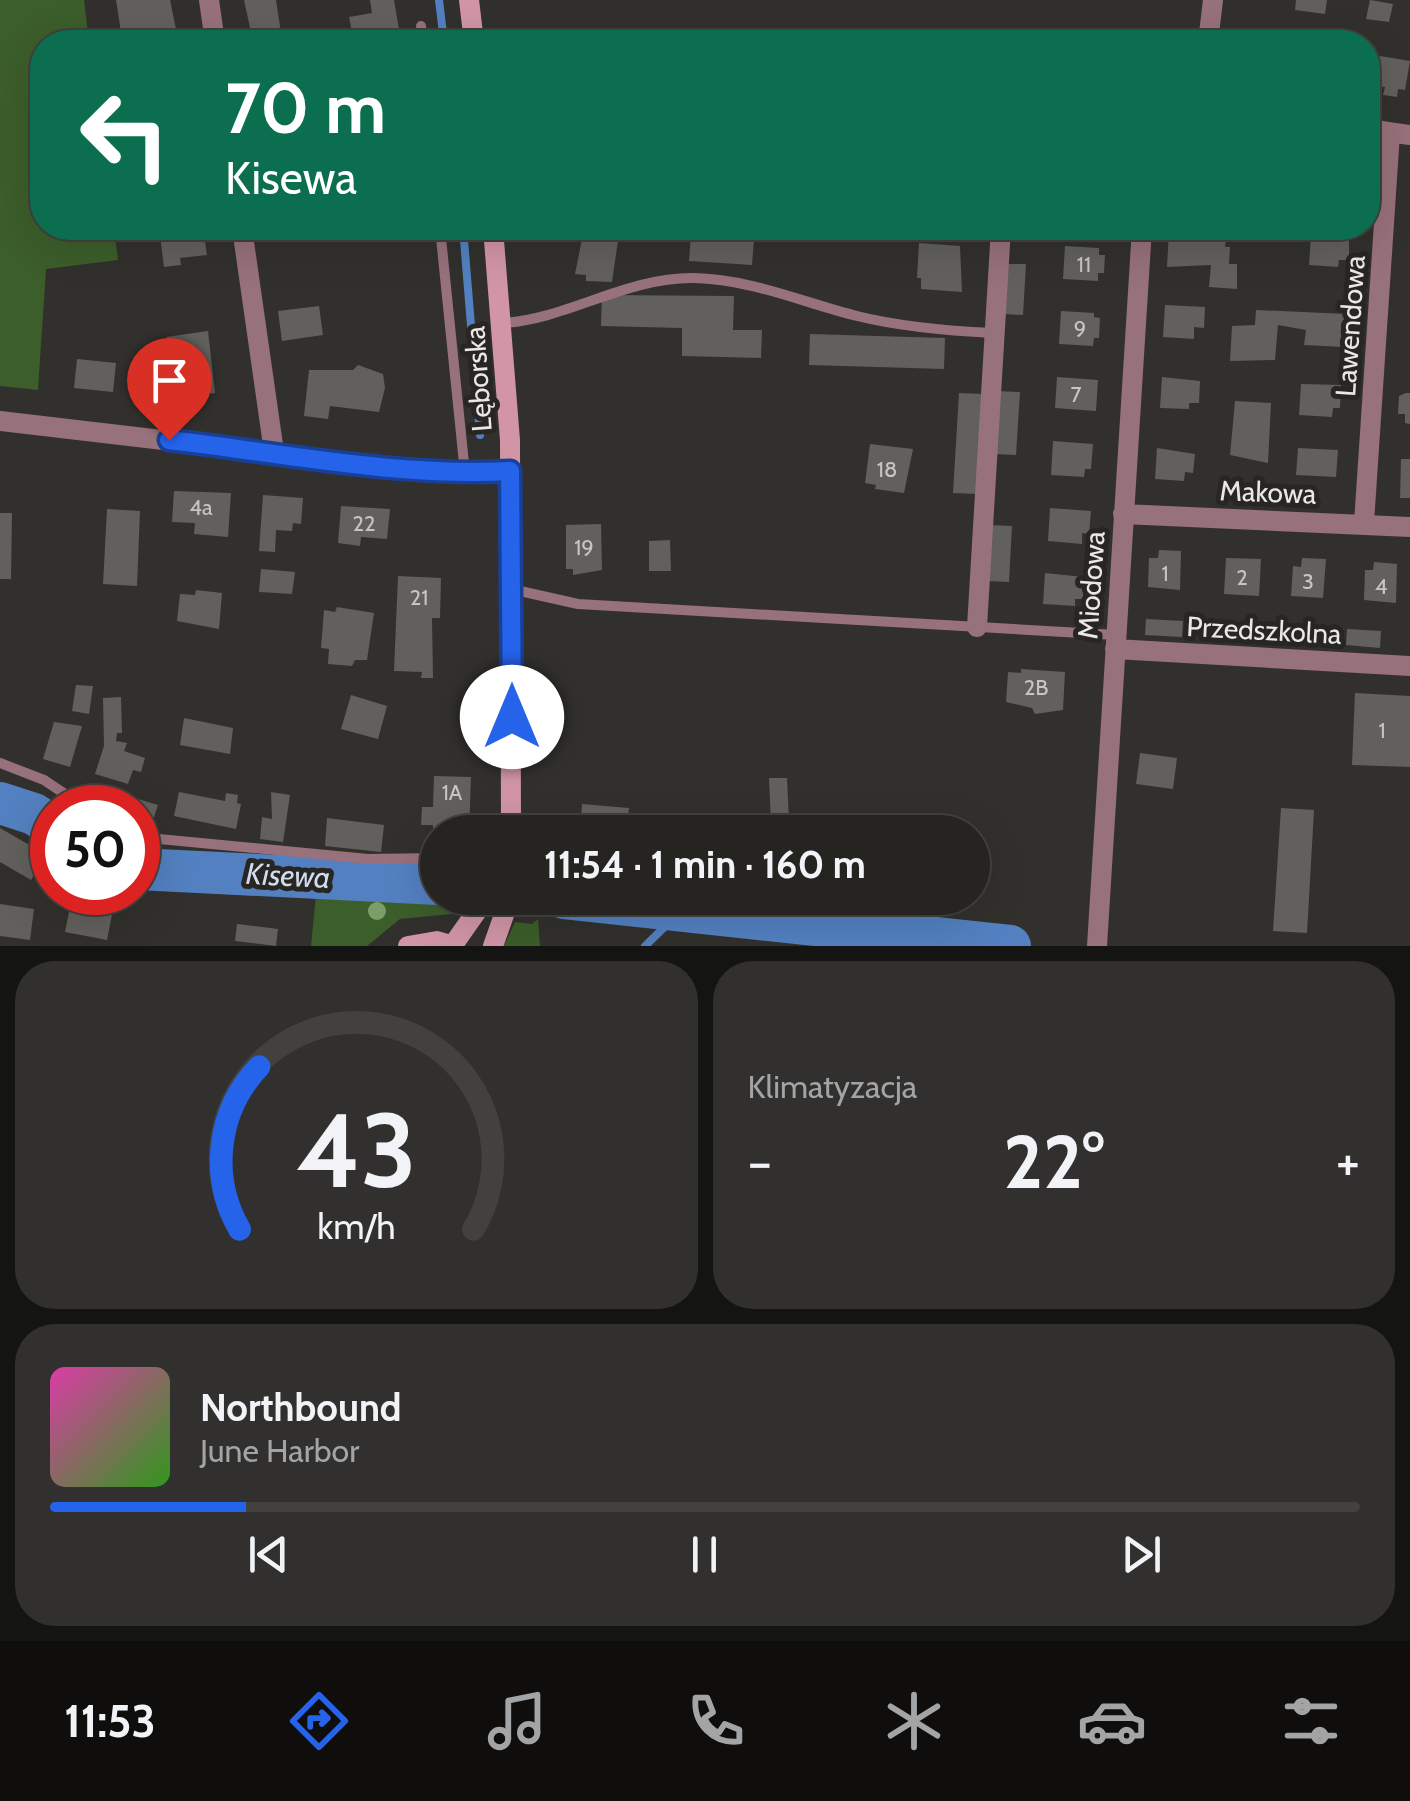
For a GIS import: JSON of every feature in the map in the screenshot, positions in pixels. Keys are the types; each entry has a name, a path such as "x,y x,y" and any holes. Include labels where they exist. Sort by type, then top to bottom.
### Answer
{"main road":[{"path":"469,0 473,30"},
{"name":"Lęborska","path":"494,240 503,323 510,471 510,815"},
{"path":"408,946 437,941 454,946 476,915"},
{"path":"493,946 505,915"}],"street":[{"path":"209,0 213,30"},
{"path":"1209,30 1213,0"},
{"name":"Lawendowa","path":"1364,523 1400,134"},
{"path":"244,240 274,452"},
{"path":"977,627 1000,240"},
{"name":"Miodowa","path":"1098,938 1141,240"},
{"path":"0,421 466,473 510,471"},
{"name":"Makowa","path":"1123,514 1410,527"},
{"name":"Przedszkolna","path":"1115,642 1410,666"}],"lane":[{"path":"422,26 422,30"},
{"path":"441,240 466,473"},
{"path":"503,323 527,322 621,288 694,278 788,294 898,324 994,333"},
{"path":"511,589 578,604 977,627 1115,642"},
{"path":"0,763 52,785"},
{"path":"160,839 368,859 420,858"}],"green space":[{"path":"0,0 84,0 88,30 30,30 30,240 116,240 118,260 46,269 38,390 0,386"},
{"path":"316,895 420,902 420,915 441,915 400,919 367,946 311,946"},
{"path":"538,919 540,946 504,946 515,922 532,924"}],"building":[{"path":"116,0 170,0 176,29 121,30"},
{"path":"244,0 276,0 281,30 250,30"},
{"path":"370,0 394,0 399,30 352,30 349,17 372,13"},
{"path":"1296,0 1327,0 1325,14 1295,10"},
{"path":"1370,0 1393,4 1389,22 1366,19"},
{"path":"1380,56 1410,61 1405,90 1398,89 1397,97 1383,95 1385,87 1380,86"},
{"path":"161,240 205,240 207,255 180,258 181,265 164,267"},
{"path":"582,240 618,241 612,282 586,281 586,275 575,274"},
{"path":"691,240 754,240 752,265 689,261"},
{"path":"1168,240 1226,240 1225,247 1230,247 1229,264 1237,264 1237,289 1209,287 1211,265 1167,267"},
{"path":"1311,240 1349,240 1349,260 1339,260 1338,267 1309,265"},
{"path":"919,243 960,246 962,292 921,289 921,278 917,278"},
{"path":"1065,246 1099,248 1099,255 1105,255 1104,273 1098,273 1098,281 1063,279"},
{"path":"1006,264 1026,264 1023,315 1003,314"},
{"path":"602,295 734,296 733,330 762,330 761,358 682,356 682,328 601,326"},
{"path":"1165,305 1205,307 1204,328 1194,327 1194,339 1163,337"},
{"path":"319,306 323,335 282,341 278,311"},
{"path":"1256,310 1346,314 1344,347 1304,345 1306,330 1278,325 1275,360 1230,361 1232,326 1255,325"},
{"path":"1061,311 1094,313 1094,317 1100,318 1099,338 1094,338 1093,346 1059,344"},
{"path":"208,331 215,393 207,394 208,398 175,403 170,399 166,337"},
{"path":"810,334 945,338 944,369 809,365"},
{"path":"77,359 116,363 113,392 74,388"},
{"path":"358,365 383,374 385,388 379,412 330,406 328,419 304,416 309,370 353,370"},
{"path":"1057,377 1098,380 1096,411 1055,408"},
{"path":"1162,377 1200,381 1199,403 1189,403 1189,409 1160,408"},
{"path":"1301,384 1341,385 1340,408 1333,408 1332,417 1299,415"},
{"path":"997,391 1020,392 1016,455 993,454"},
{"path":"959,393 983,394 978,494 953,493"},
{"path":"1410,393 1410,424 1405,423 1405,414 1398,414 1399,396"},
{"path":"1235,401 1271,403 1268,463 1230,455"},
{"path":"1053,441 1093,444 1091,469 1085,469 1084,477 1051,475"},
{"path":"870,444 913,449 904,493 875,489 876,485 865,483"},
{"path":"1157,448 1195,454 1193,473 1185,472 1184,481 1155,479"},
{"path":"1298,448 1338,450 1336,477 1296,475"},
{"path":"1401,459 1410,459 1410,498 1400,498"},
{"path":"174,491 231,493 228,537 194,534 195,523 172,522"},
{"path":"263,495 303,498 301,524 293,523 292,531 276,530 275,552 259,551"},
{"path":"341,506 390,509 387,539 361,537 360,546 338,543"},
{"path":"1050,508 1091,511 1089,534 1082,533 1082,544 1048,541"},
{"path":"107,509 140,511 137,586 103,584"},
{"path":"0,513 12,513 11,579 0,579"},
{"path":"601,524 602,570 573,575 573,569 566,569 566,525"},
{"path":"989,525 1012,526 1009,582 987,581"},
{"path":"670,540 671,571 649,571 649,541"},
{"path":"1159,550 1181,551 1180,590 1148,587 1149,558 1158,558"},
{"path":"1226,558 1261,559 1259,596 1224,594"},
{"path":"1302,558 1326,559 1323,598 1291,596 1293,566 1301,567"},
{"path":"1374,562 1397,564 1396,603 1364,600 1365,570 1373,570"},
{"path":"261,569 295,572 292,594 259,592"},
{"path":"1045,573 1084,577 1083,599 1075,599 1075,606 1043,604"},
{"path":"398,576 441,578 440,618 432,618 433,678 421,678 422,672 394,671"},
{"path":"196,590 222,593 219,629 177,621 180,594 195,595"},
{"path":"337,607 374,613 367,660 355,660 352,666 328,664 329,649 321,648 324,610 335,612"},
{"path":"1146,619 1183,621 1182,637 1145,635"},
{"path":"1202,620 1238,621 1238,639 1201,637"},
{"path":"1274,623 1305,626 1305,644 1273,643"},
{"path":"1347,629 1381,631 1380,648 1346,645"},
{"path":"1021,669 1065,672 1063,710 1035,714 1032,708 1006,702 1008,672 1021,673"},
{"path":"76,685 93,686 89,714 72,711"},
{"path":"1355,693 1410,696 1410,767 1352,765"},
{"path":"351,695 387,706 378,739 341,729"},
{"path":"121,697 122,733 117,733 116,741 127,743 124,751 145,758 141,772 133,770 128,784 95,774 104,746 103,698"},
{"path":"184,718 233,728 230,754 180,745"},
{"path":"54,722 82,726 70,767 43,759"},
{"path":"1140,753 1177,758 1173,789 1136,784"},
{"path":"434,776 471,777 470,815 422,815 422,807 433,807"},
{"path":"769,778 787,778 789,815 771,815"},
{"path":"179,792 225,801 226,793 238,795 237,803 241,804 236,829 174,816"},
{"path":"271,792 290,795 283,842 260,839 262,817 272,819"},
{"path":"582,804 629,808 628,815 581,815"},
{"path":"1281,808 1314,810 1307,933 1273,931"},
{"path":"327,818 384,825 381,852 325,846"},
{"path":"0,828 30,845 30,879 0,862"},
{"path":"0,904 30,908 33,915 30,940 0,936"},
{"path":"68,915 112,915 107,940 65,932"},
{"path":"237,924 278,929 276,946 235,941"}],"waterway":[{"path":"439,0 443,30"},
{"path":"464,240 480,435"},
{"name":"Kisewa","path":"0,803 30,813"},
{"name":"Kisewa","path":"160,870 420,883"},
{"path":"645,946 677,915"},
{"name":"Kisewa","path":"722,915 1010,946"}],"route":[{"path":"169,440 376,465 474,473 510,471 512,717"}]}
